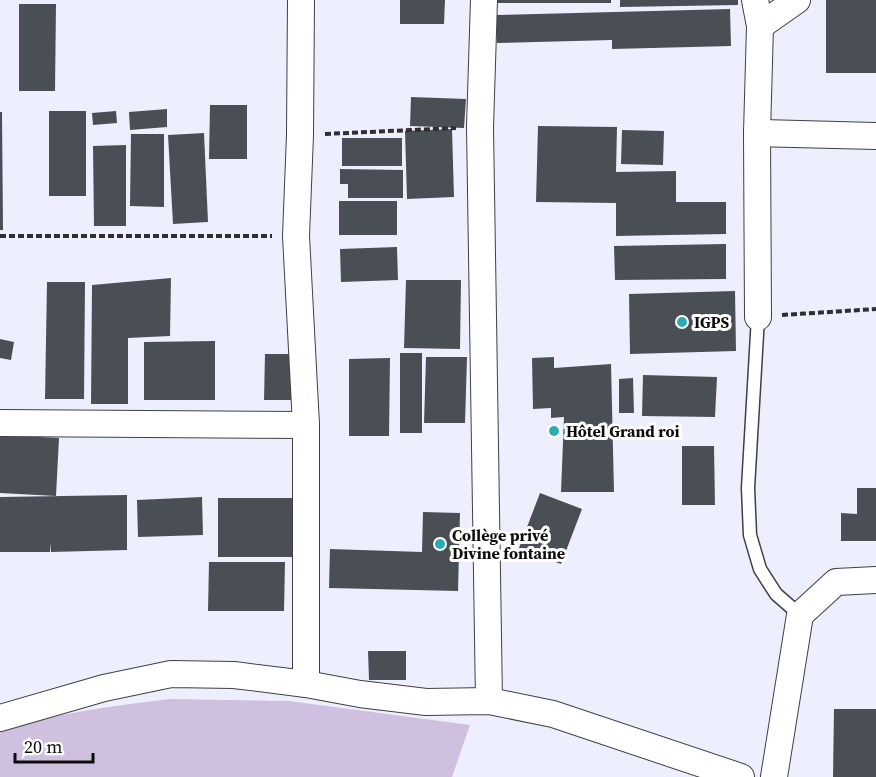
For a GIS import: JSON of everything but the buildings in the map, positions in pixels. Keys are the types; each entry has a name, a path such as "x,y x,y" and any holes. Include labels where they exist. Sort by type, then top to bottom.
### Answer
{"street":[{"path":"301,0 300,135 296,236 306,425 306,684"},
{"path":"484,0 480,127 489,701"},
{"path":"755,0 760,26 757,133 758,317"},
{"path":"760,26 796,0"},
{"path":"757,133 876,135"},
{"path":"0,423 306,425"},
{"path":"774,777 800,615 836,582 876,580"},
{"path":"0,718 104,688 171,674 234,675 426,702 489,701 553,714 741,777"}],"lane":[{"path":"758,317 748,488 750,535 760,569 776,594 800,615"}],"path":[{"path":"300,135 480,127"},
{"path":"0,236 296,236"},
{"path":"758,317 876,309"}],"shaded area":[{"path":"169,699 289,701 470,725 452,777 0,777 0,732 63,715"}],"place":[{"name":"IGPS","path":"682,322"},
{"name":"Hôtel Grand roi","path":"554,431"},
{"name":"Collège privé Divine fontaine","path":"440,544"}]}
